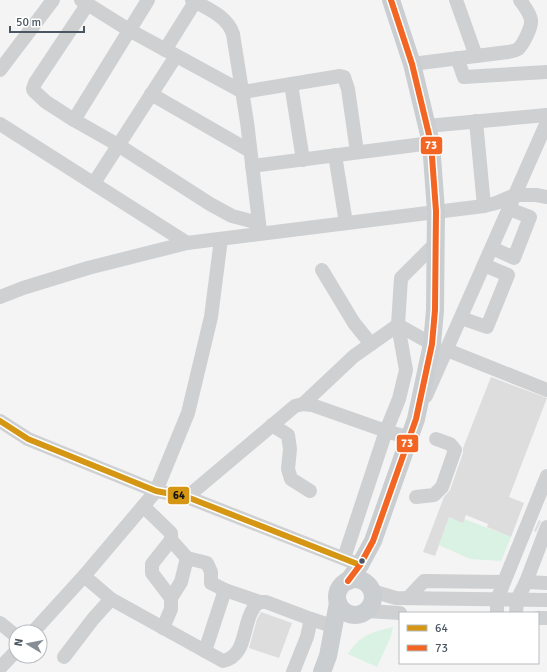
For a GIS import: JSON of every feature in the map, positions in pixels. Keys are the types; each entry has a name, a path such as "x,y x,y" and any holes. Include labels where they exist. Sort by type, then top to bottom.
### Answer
{"main road":[{"path":"325,664 345,632 373,602 369,568 373,541 410,438 439,347 435,310 436,211 431,143 412,64 391,0"},
{"path":"348,581 352,561 373,541"},
{"path":"325,664 334,627 338,603 338,592 340,587 348,581 358,579 363,581 371,589"},
{"path":"338,603 351,615 357,615 365,612"}],"street":[{"path":"0,70 53,0"},
{"path":"74,120 148,0"},
{"path":"456,0 476,56"},
{"path":"412,64 516,50 521,46 529,30 531,20 520,0"},
{"path":"94,184 151,94 194,1 222,18 232,29 238,71 243,92 259,229"},
{"path":"259,229 232,216 118,145 74,120 40,97 33,89 35,83 84,2 129,30 243,92 340,76 344,77 348,90 357,152"},
{"path":"458,58 464,77 547,72"},
{"path":"291,84 303,160"},
{"path":"151,94 250,151"},
{"path":"427,126 547,114"},
{"path":"476,121 484,206"},
{"path":"439,347 461,318 547,122"},
{"path":"0,124 188,243"},
{"path":"252,166 431,143"},
{"path":"335,155 346,223"},
{"path":"2,293 88,268 188,243 221,239 259,229 346,223 484,206 515,195 536,194 547,197"},
{"path":"492,248 514,258 530,217 509,208"},
{"path":"40,624 84,576 156,490 188,413 211,317 221,239"},
{"path":"0,421 28,439 156,490 187,497 352,561 372,472 399,399 406,370 398,325 401,278 436,243"},
{"path":"461,318 487,326 508,275 484,265"},
{"path":"322,270 354,323 371,344"},
{"path":"303,404 354,356 398,325"},
{"path":"398,325 439,347 547,390"},
{"path":"187,497 295,406 303,404 312,405 410,438"},
{"path":"272,425 288,435 290,449 288,469 291,478 310,491"},
{"path":"416,498 434,495 442,486 455,450 450,444 436,439"},
{"path":"372,472 394,479"},
{"path":"497,606 504,582 547,476"},
{"path":"143,506 171,533 171,540 152,564 152,573 171,598"},
{"path":"516,607 547,527"},
{"path":"171,540 187,558 208,563 211,572 211,583 225,590 260,602 266,602 334,627"},
{"path":"163,628 171,609 171,598 182,582 187,558"},
{"path":"84,576 111,599 223,661 231,659 238,652 253,608 260,602"},
{"path":"408,598 424,581 504,582"},
{"path":"526,582 547,583"},
{"path":"371,589 396,598 497,606 516,607 547,600"},
{"path":"205,651 225,590"},
{"path":"64,657 93,619 111,599"},
{"path":"365,612 399,613"},
{"path":"293,672 307,637 311,619"},
{"path":"0,668 8,660"}],"green space":[{"path":"449,517 464,519 511,537 501,561 470,559 439,545"},
{"path":"393,627 391,636 377,667 348,654 357,642 367,635"}],"building":[{"path":"491,377 547,398 509,497 524,503 511,537 487,527 488,524 466,515 463,523 449,517 435,556 423,552 444,497 450,490 463,453 463,448"},
{"path":"539,520 541,521 536,532 534,531"},
{"path":"261,612 292,623 279,658 249,648 257,619"}],"transit line":[{"name":"73","path":"348,581 360,565 373,541 416,419 432,344 435,310 436,211 431,143 412,64 391,0"},
{"name":"64","path":"0,421 28,439 156,491 187,497 360,565"}]}
